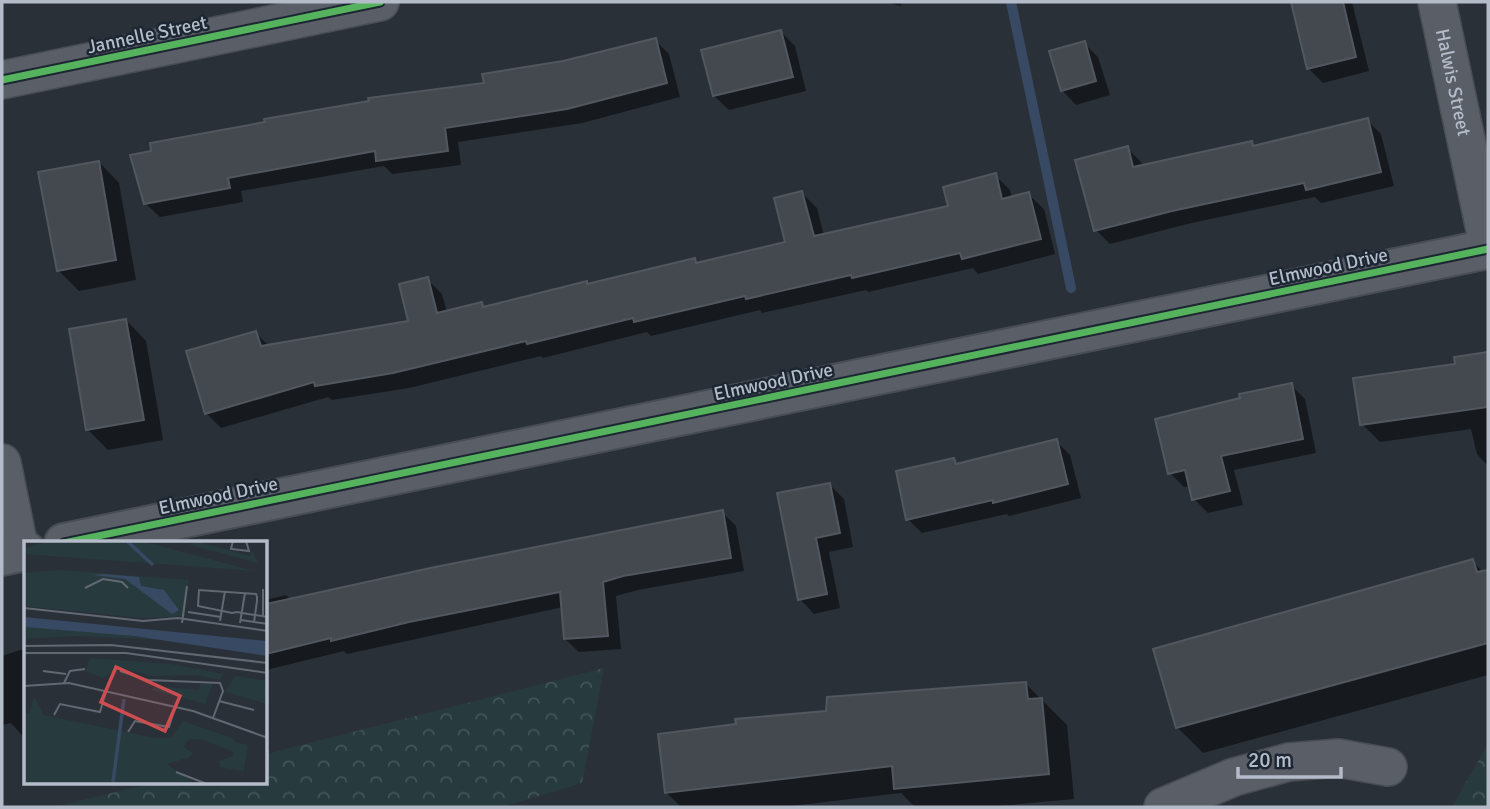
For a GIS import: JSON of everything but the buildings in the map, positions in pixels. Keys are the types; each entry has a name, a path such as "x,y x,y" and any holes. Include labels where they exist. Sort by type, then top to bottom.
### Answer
{"street":[{"name":"Jannelle Street","path":"2,80 380,2"},
{"name":"Halwis Street","path":"1437,2 1488,246"},
{"name":"Elmwood Drive","path":"74,541 1488,246"},
{"path":"2,463 16,553"},
{"path":"1163,807 1234,777 1289,762 1338,758 1388,767"}],"green space":[{"path":"604,668 582,783 502,807 55,807 148,784 268,784 268,753"},
{"path":"1488,744 1488,807 1452,807"}],"waterway":[{"path":"1011,2 1071,288"}],"cycle path":[{"path":"2,80 380,2"},
{"path":"74,541 1488,249"}]}
